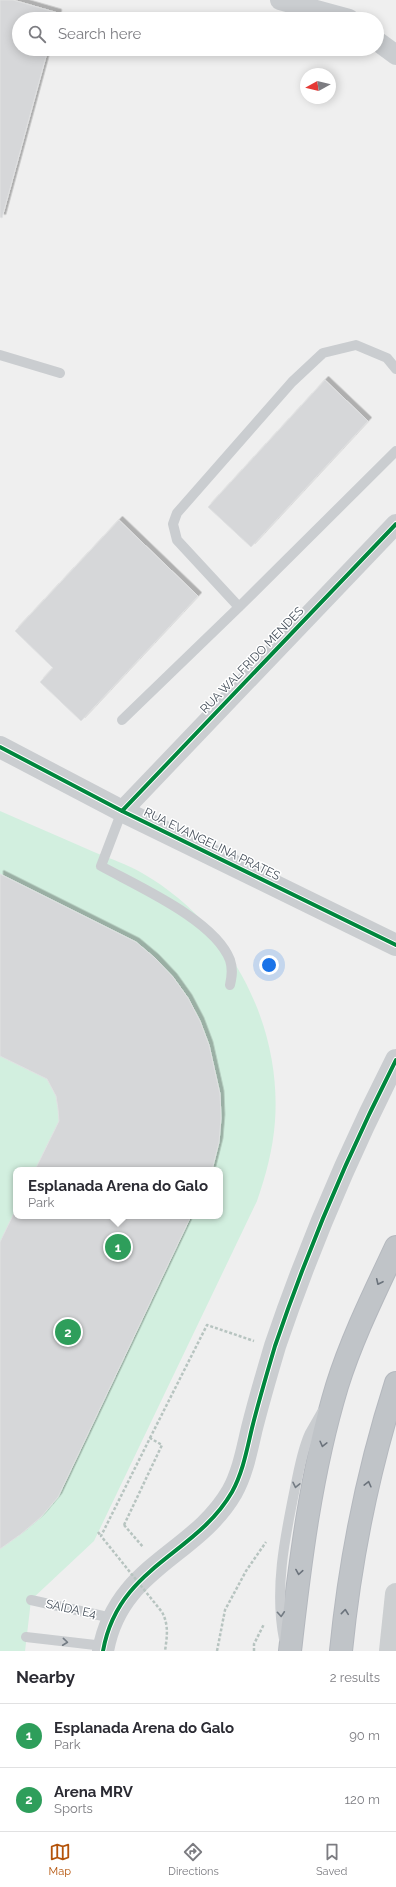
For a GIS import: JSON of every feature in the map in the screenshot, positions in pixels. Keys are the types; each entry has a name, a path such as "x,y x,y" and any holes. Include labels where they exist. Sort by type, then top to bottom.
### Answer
{"highway":[{"path":"290,1651 299,1572 318,1464 337,1386 366,1310 396,1247"},
{"path":"342,1651 346,1608 358,1536 382,1428 396,1384"}],"main road":[{"path":"390,1651 396,1594"}],"street":[{"path":"280,0 324,12"},
{"path":"384,47 396,56"},
{"name":"RUA WALFRIDO MENDES","path":"122,811 396,524"},
{"name":"RUA EVANGELINA PRATES","path":"0,748 122,811 396,946"},
{"path":"103,1648 112,1618 128,1594 158,1564 212,1518 232,1492 243,1462 275,1348 289,1307 341,1177 396,1060"}],"lane":[{"path":"239,607 177,540 173,524 178,512 292,382 323,353 356,345 387,358 396,369"},
{"path":"0,355 60,373"},
{"path":"122,720 239,607 396,451"},
{"path":"122,811 101,866 176,908 204,928 221,946 229,960 232,974 230,984"},
{"path":"286,1651 282,1633 280,1593 282,1561 291,1508 303,1454 310,1433 337,1386"},
{"name":"SAÍDA E4","path":"31,1600 112,1618"},
{"path":"26,1637 103,1648"}],"path":[{"path":"102,1536 207,1325 275,1348"},
{"path":"150,1438 162,1445 124,1525 158,1564"},
{"path":"98,1532 162,1612 168,1629 165,1651"},
{"path":"217,1651 225,1610 246,1571 270,1536"}],"green space":[{"path":"0,811 142,873 173,894 200,918 224,947 243,978 259,1012 269,1047 275,1084 275,1121 273,1142 269,1162 257,1201 94,1541 31,1600 25,1651 0,1651"}],"building":[{"path":"0,0 13,0 55,12 12,12 12,56 46,56 2,218 0,217"},
{"path":"325,380 368,421 251,547 208,507"},
{"path":"119,520 198,596 81,721 40,682 53,668 15,631"},
{"path":"0,874 136,942 155,958 173,977 188,998 200,1021 209,1045 220,1094 221,1118 219,1142 213,1167 36,1167 59,1121 56,1096 47,1079 0,1056"},
{"path":"13,1215 13,1219 190,1219 58,1497 41,1517 0,1549 0,1242"}],"cycle path":[{"path":"122,811 396,524"},
{"path":"0,747 122,811 396,945"},
{"path":"103,1651 111,1622 124,1599 141,1580 198,1532 216,1514 236,1484 275,1346 301,1273 346,1165 396,1060"}],"place":[{"name":"Esplanada Arena do Galo","path":"118,1247"},
{"name":"Arena MRV","path":"68,1332"}]}
